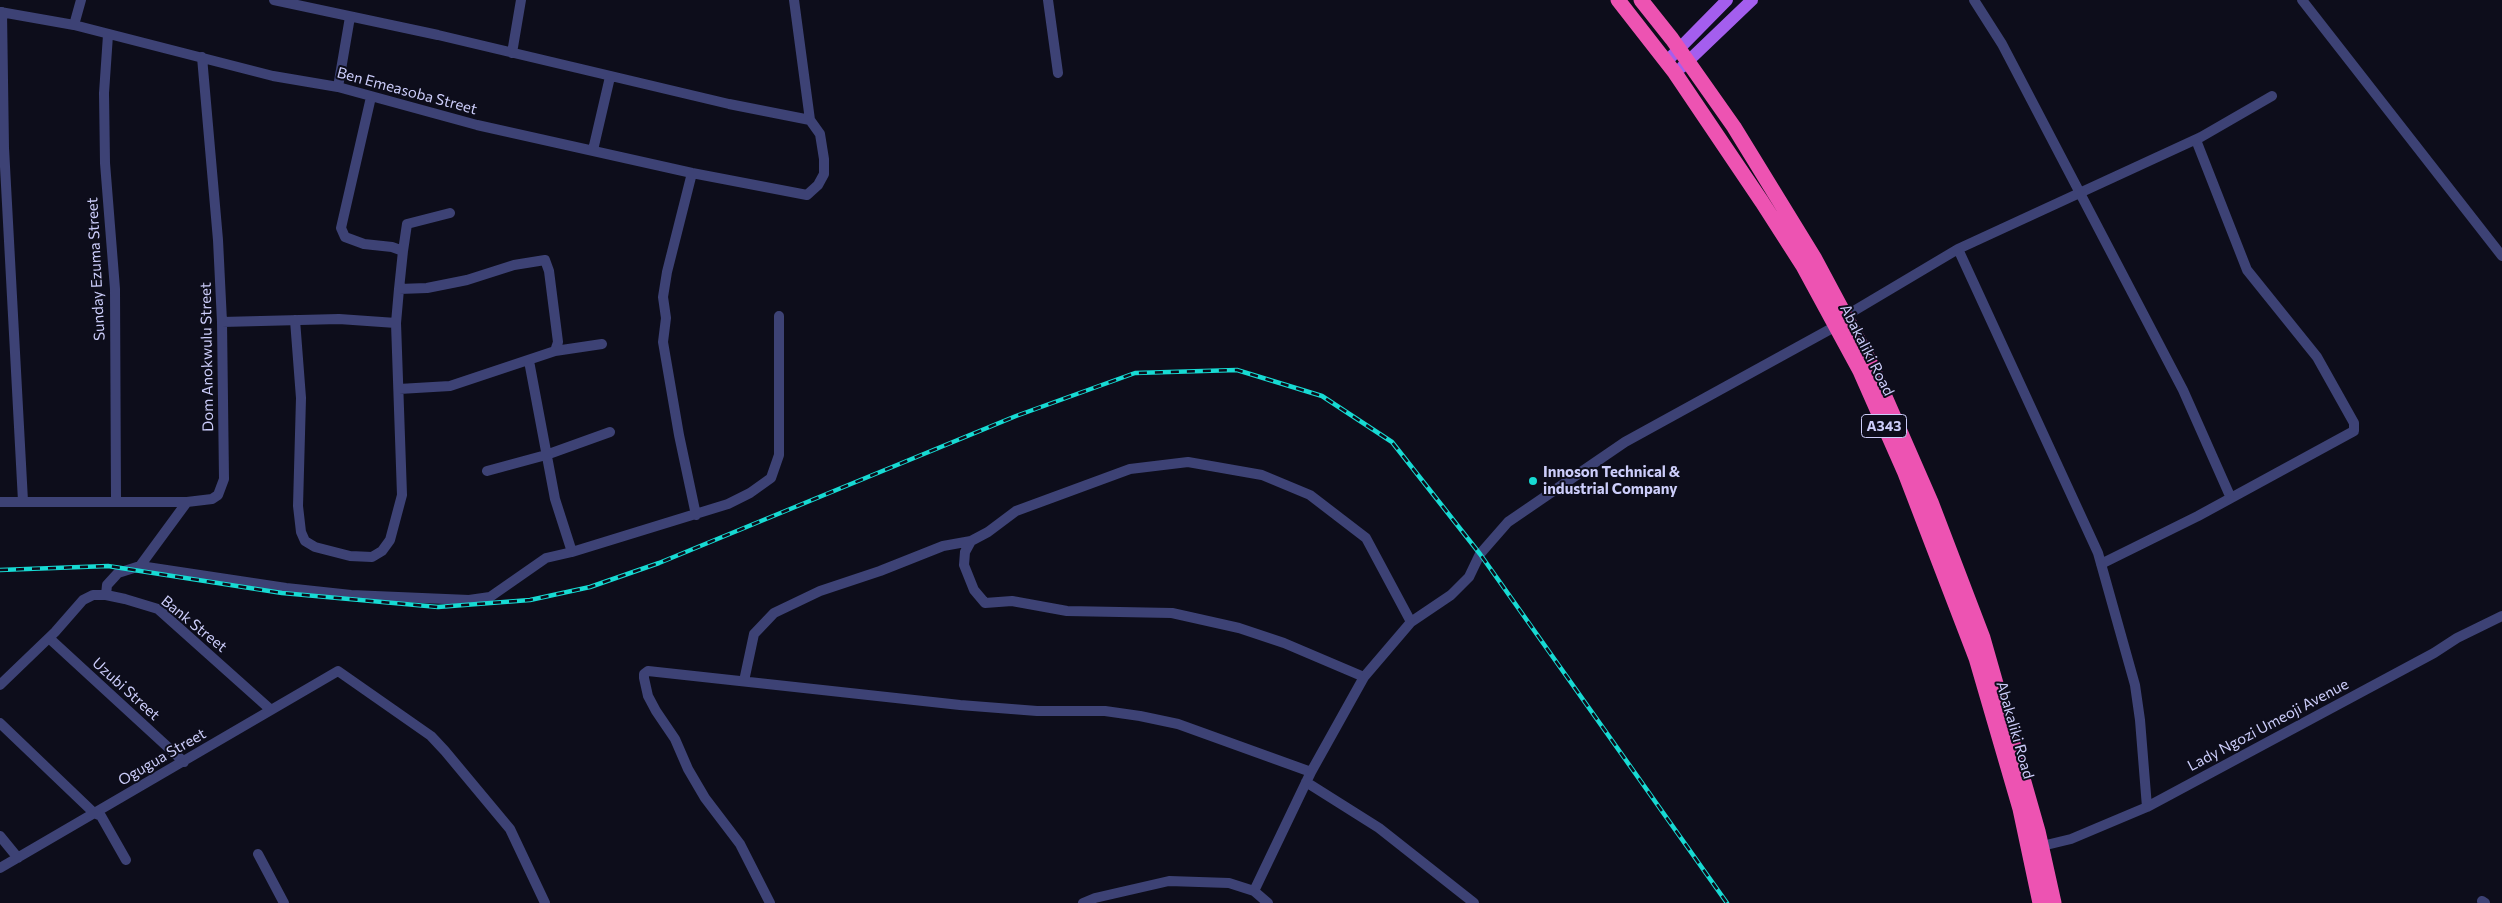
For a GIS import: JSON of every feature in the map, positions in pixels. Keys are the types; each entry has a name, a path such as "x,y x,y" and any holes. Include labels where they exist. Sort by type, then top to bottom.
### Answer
{"highway":[{"name":"Abakaliki Road","path":"1618,0 1670,68 1762,202 1802,266 1841,321 1922,480 1982,638 2042,846 2054,903"},
{"name":"Abakaliki Road","path":"1641,0 1688,61 1749,150 1815,259 1860,371 1905,473 1976,658 2020,809 2040,903"}],"main road":[{"path":"1670,68 1679,49 1727,0"},
{"path":"1670,68 1688,61 1752,0"}],"street":[{"path":"74,25 81,0"},
{"path":"274,0 810,120 794,0"},
{"path":"512,53 521,0"},
{"path":"1048,0 1058,73"},
{"path":"1974,0 2002,44 2183,390 2230,496"},
{"path":"2302,0 2502,256"},
{"path":"1,12 4,148 23,501"},
{"name":"Ben Emeasoba Street","path":"1,12 74,25 273,76 338,87 477,125 692,173 807,195 818,185 824,174 820,134 810,120"},
{"path":"338,87 350,17"},
{"name":"Sunday Ezuma Street","path":"108,35 104,93 105,163 115,289 116,501"},
{"name":"Dom Anokwulu Street","path":"187,502 212,499 218,494 224,480 222,322 218,240 202,57"},
{"path":"593,150 610,76"},
{"path":"1254,891 1309,777 1364,677 1411,622 1452,595 1469,577 1480,554 1508,522 1625,442 1841,321 1958,249 2196,140 2272,96"},
{"path":"371,97 341,228 345,237 364,244 392,247 403,251"},
{"path":"2101,564 2198,516 2230,496 2354,431 2354,423 2317,357 2247,270 2196,140"},
{"path":"692,173 667,272 663,297 666,318 663,342 679,435 696,514"},
{"path":"295,320 301,398 298,506 301,532 305,540 315,547 350,556 372,557 382,551 390,540 402,495 396,323 407,224 450,213"},
{"path":"1958,249 2101,564 2135,685 2140,720 2147,807"},
{"path":"400,288 427,288 459,282 514,265 545,260 549,271 558,342 555,351"},
{"path":"106,595 107,585 118,573 140,566 286,588 351,595 469,600 490,597 546,558 572,552 728,504 750,493 771,478 779,455 779,316"},
{"path":"222,322 339,319 396,323"},
{"path":"399,389 450,386 555,351 602,344"},
{"path":"529,361 555,499 572,552"},
{"path":"487,471 546,455 610,432"},
{"path":"744,680 754,634 774,613 820,591 880,571 943,546 971,541 988,532 1016,511 1130,468 1188,462 1247,471 1310,495 1366,538 1411,622"},
{"path":"0,502 187,502"},
{"path":"140,566 187,502"},
{"path":"971,541 965,552 964,565 967,577 974,590 984,602 1012,601 1067,611 1172,613 1239,628 1284,642 1364,677"},
{"name":"Bank Street","path":"0,685 49,638 83,600 93,595 106,595 125,598 158,610 271,710"},
{"name":"Lady Ngozi Umeoji Avenue","path":"2042,846 2071,839 2147,807 2434,653 2457,638 2502,616"},
{"name":"Uzubi Street","path":"49,638 184,762"},
{"name":"Ogugua Street","path":"0,868 184,762 338,670 431,736 445,751 510,829 545,903"},
{"path":"770,903 740,844 700,790 675,739 652,704 644,674 657,671 960,706 1037,711 1105,711 1178,724 1309,777 1379,828 1474,903"},
{"path":"0,723 94,813 101,816 126,860"},
{"path":"0,836 18,858"},
{"path":"258,854 284,903"},
{"path":"1083,903 1095,898 1169,881 1229,883 1254,891 1268,903"}],"railway":[{"path":"0,570 108,566 282,593 438,607 530,600 590,587 659,563 1016,416 1135,373 1237,370 1322,396 1392,442 1480,554 1727,903"}],"place":[{"name":"Innoson Technical & industrial Company","path":"1533,481"}]}
